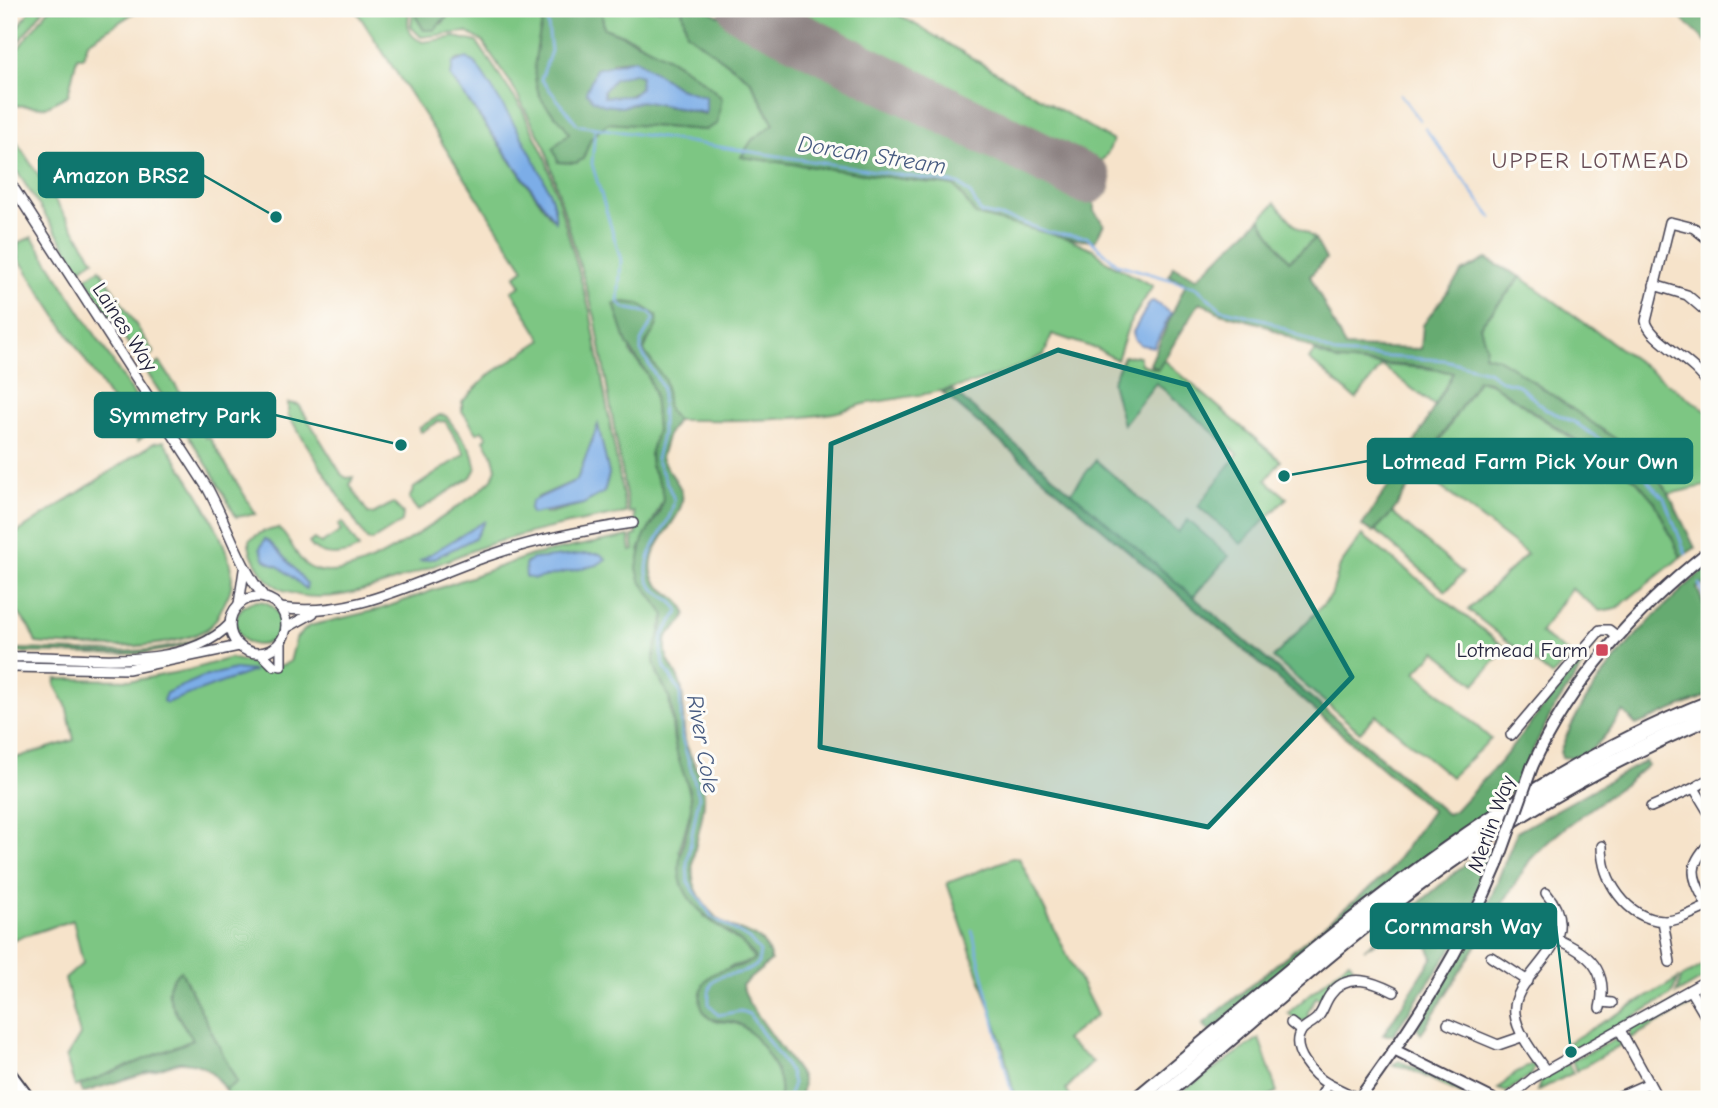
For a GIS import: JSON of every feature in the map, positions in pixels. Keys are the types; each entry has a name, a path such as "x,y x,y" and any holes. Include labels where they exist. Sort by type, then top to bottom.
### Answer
{"highway":[{"path":"1137,1099 1375,901 1464,834 1592,757 1709,703"},
{"path":"1159,1099 1396,901 1460,854 1574,782 1709,717"},
{"path":"9,1076 27,1099"}],"street":[{"name":"Laines Way","path":"9,181 208,489 225,519 244,570 265,598"},
{"path":"1709,240 1694,228 1670,222 1646,321 1648,330 1698,369 1709,386"},
{"path":"1654,285 1687,295 1709,314"},
{"path":"9,657 110,659 158,655 207,642 230,624 239,604 251,597 265,598 280,608 314,612 358,604 518,547 633,523"},
{"name":"Merlin Way","path":"1301,1031 1300,1041 1307,1065 1328,1084 1359,1099 1396,1051 1465,938 1497,865 1532,767 1562,709 1618,637 1709,551"},
{"name":"Laines Way","path":"239,604 244,570"},
{"path":"9,667 128,669 239,646 261,653 277,666 286,628 280,608"},
{"path":"286,628 314,612"},
{"path":"230,624 232,636 239,646"},
{"path":"1511,735 1600,631 1609,630 1618,637"},
{"path":"261,653 281,641"},
{"path":"1651,807 1709,779"},
{"path":"1694,788 1709,813"},
{"path":"1602,846 1608,877 1619,896 1641,914 1663,921 1708,906 1693,870 1697,857 1709,844"},
{"path":"1546,893 1558,911 1556,939 1515,1006 1517,1021 1524,1036 1546,1071"},
{"path":"1663,921 1671,951 1670,962"},
{"path":"1556,939 1583,951 1596,964 1603,984 1601,1005 1612,1003"},
{"path":"1492,957 1528,981"},
{"path":"1508,1099 1546,1071 1709,979"},
{"path":"1291,1023 1301,1031 1319,1017 1333,990 1344,983 1368,980 1394,992"},
{"path":"1690,990 1709,1022"},
{"path":"1448,1024 1497,1045 1524,1036"},
{"path":"1620,1030 1658,1099"},
{"path":"1396,1051 1492,1099"},
{"path":"1613,1099 1649,1083"},
{"path":"1319,1099 1328,1084"}],"highlighted area":[{"path":"1058,350 1188,385 1352,677 1208,827 820,747 831,444"}],"green space":[{"path":"31,9 44,9 9,54 9,40"},
{"path":"49,9 140,9 88,42 83,57 77,57 68,95 46,107 9,105 9,60"},
{"path":"355,9 410,9 409,29 418,40 423,42 455,37 477,42 522,109 545,157 590,311 626,513 558,526 490,544 372,588 339,595 309,597 283,590 262,573 251,553 249,540 262,532 278,528 302,561 313,569 331,572 352,568 375,559 421,532 477,493 492,479 496,468 484,440 487,437 482,430 477,433 462,411 462,402 489,375 542,340 512,291 521,286 515,276 524,269","holes":["460,59 476,64 534,163 552,219 451,77 455,61","598,425 609,474 604,492 583,504 545,514 536,498 577,480"]},
{"path":"413,9 421,9 416,17 424,30 443,23 453,9 545,9 535,64 554,115 563,121 569,133 558,162 576,163 583,158 591,138 608,123 705,130 637,40 604,28 601,9 682,9 687,33 750,80 774,125 752,140 742,157 955,186 976,215 1067,238 1095,250 1107,262 1153,286 1129,324 1117,360 1097,349 1052,334 1044,355 979,381 938,392 864,404 833,413 755,420 672,418 666,404 666,386 644,351 657,316 639,304 626,304 630,352 647,374 654,393 657,430 650,455 651,466 662,488 663,500 639,550 665,615 660,630 657,673 669,698 674,742 691,794 691,809 679,851 704,916 744,945 755,960 729,967 714,1021 739,1024 757,1039 775,1069 779,1080 779,1099 231,1099 225,1090 236,1082 180,972 172,979 169,996 176,1014 193,1040 75,1087 66,1058 80,1035 65,979 83,963 73,920 9,941 9,760 74,740 66,705 55,685 56,679 137,680 189,670 230,658 251,663 265,671 290,662 296,638 309,626 381,609 532,555 629,536 631,551 634,550 632,536 637,535 634,512 629,513 595,317 545,147 512,85 482,41 466,32 421,37 411,27"},
{"path":"421,9 453,9 434,30 424,30 416,17"},
{"path":"545,9 601,9 604,28 667,57 722,98 717,124 705,130 608,123 591,138 583,159 576,163 558,162 553,148 569,133 545,105 535,78","holes":["635,59 679,88 706,97 705,114 641,101 622,107 593,100 613,62"]},
{"path":"682,9 706,9 1094,203 1094,211 1104,224 1095,241 1067,238 976,215 955,186 741,157 752,140 774,124 750,80 687,33"},
{"path":"721,9 767,9 1094,174 1098,186 1090,192 1080,189"},
{"path":"778,9 889,9 1113,141 1109,151 1097,163 1087,166"},
{"path":"1671,9 1709,9 1709,44"},
{"path":"633,73 641,76 643,83 636,92 621,98 604,97 609,83"},
{"path":"16,141 94,260 80,269 9,159 9,146"},
{"path":"1275,203 1296,226 1315,239 1289,261 1260,219"},
{"path":"1260,219 1289,261 1315,239 1326,259 1310,276 1345,347 1421,349 1423,325 1462,272 1486,259 1521,277 1480,326 1486,347 1484,355 1497,358 1512,367 1640,456 1669,494 1695,548 1681,557 1655,502 1636,480 1489,382 1478,380 1392,513 1373,532 1362,526 1404,462 1453,373 1427,367 1337,361 1262,324 1220,313 1200,302 1158,369 1150,364 1186,283 1169,276 1173,266 1197,278"},
{"path":"32,237 155,427 138,441 19,259 18,243"},
{"path":"100,269 154,353 140,362 86,278"},
{"path":"1521,277 1709,413 1709,485 1669,494 1640,456 1512,367 1497,358 1483,355 1480,326"},
{"path":"614,304 639,304 657,316 656,326 644,351 665,380 668,410 677,420 668,434 661,457 681,489 682,503 655,551 652,573 658,585 679,602 686,613 683,621 667,636 666,652 681,686 685,740 704,795 692,868 693,880 702,900 715,917 753,935 768,951 771,961 742,985 749,1003 801,1076 803,1085 800,1099 779,1099 779,1080 775,1069 770,1058 748,1030 737,1023 709,1018 702,1009 701,992 709,977 755,959 742,943 702,913 686,893 681,881 680,860 691,805 689,789 676,751 670,701 654,661 665,615 640,580 637,568 643,539 659,513 663,500 662,488 651,466 650,455 657,430 654,393 647,374 627,344"},
{"path":"1314,352 1365,364 1453,373 1435,406 1382,366 1356,399 1309,359"},
{"path":"1124,356 1139,356 1141,364 1157,369 1164,360 1281,461 1266,480 1287,498 1241,544 1198,506 1238,454 1156,383 1123,425 1112,382"},
{"path":"160,362 256,514 236,517 211,471 146,371"},
{"path":"1478,380 1498,386 1536,415 1636,480 1655,502 1681,557 1617,608 1600,611 1571,588 1540,633 1571,655 1552,676 1468,610 1527,554 1421,472"},
{"path":"952,390 1447,814 1455,811 1501,761 1585,654 1588,658 1552,712 1514,788 1499,804 1401,875 1210,1032 1203,1024 1387,874 1432,811 942,392"},
{"path":"288,403 299,405 342,475 353,477 350,485 368,513 373,514 393,503 403,513 402,522 372,541 367,540 288,415"},
{"path":"440,415 446,416 471,450 476,468 471,477 418,511 409,499 414,488 465,454 445,421 421,432 419,428"},
{"path":"164,441 206,508 230,563 231,586 212,625 187,637 145,645 99,647 36,643 30,629 9,600 9,538 154,443"},
{"path":"1096,460 1178,532 1188,520 1229,556 1193,597 1071,492"},
{"path":"1392,513 1463,573 1446,591 1375,530"},
{"path":"342,522 359,548 332,555 319,552 309,543 314,539 321,544 341,531 338,525"},
{"path":"1362,535 1506,648 1475,684 1436,651 1416,672 1491,739 1451,777 1376,715 1360,732 1273,658 1331,596 1340,566"},
{"path":"1709,565 1709,599 1703,584 1697,588 1709,617 1709,695 1636,725 1623,711 1605,736 1590,750 1582,755 1562,757 1560,752 1572,725 1604,674 1643,628"},
{"path":"258,601 274,607 280,623 274,639 258,645 242,639 236,623 242,607"},
{"path":"216,627 217,631 193,642 167,649 142,653 9,653 9,650 21,649 94,652 150,650 175,646 198,638"},
{"path":"1645,761 1648,765 1557,834 1530,860 1421,1034 1417,1028 1483,917 1517,832"},
{"path":"1499,845 1453,947 1393,1035 1383,1035 1433,957 1426,943 1382,939 1364,949 1475,856"},
{"path":"1012,858 1019,858 1097,1015 1065,1040 1093,1062 1066,1089 1072,1099 1015,1099 1002,1042 947,883"},
{"path":"1349,961 1353,966 1348,978 1331,986 1323,1000 1316,997 1307,1014 1311,1019 1299,1022 1288,1013"},
{"path":"1709,962 1709,975 1676,994 1681,978"},
{"path":"181,971 237,1082 225,1090 206,1069 194,1063 179,1062 82,1093 80,1085 193,1040 169,996 169,987"},
{"path":"1678,979 1671,995 1585,1045 1565,1051 1562,1046"},
{"path":"1684,1001 1692,1005 1629,1039 1631,1028 1636,1024 1675,1002"},
{"path":"1259,1038 1277,1092 1263,1099 1171,1099"},
{"path":"1616,1039 1622,1044 1576,1071 1572,1060"},
{"path":"1399,1061 1465,1090 1464,1095 1405,1067 1392,1065"},
{"path":"1536,1062 1532,1074 1507,1092 1498,1089 1515,1073"},
{"path":"1568,1063 1573,1073 1537,1091 1542,1077"}],"water":[{"path":"467,58 476,64 497,96 537,165 554,207 555,221 451,77 453,63"},
{"path":"635,59 679,88 706,97 706,113 641,101 622,107 604,105 593,100 586,92 596,69","holes":["633,73 641,76 640,89 631,96 604,97 603,92 614,79"]},
{"path":"1153,301 1171,313 1154,347 1141,345 1134,339 1133,332"},
{"path":"598,425 609,474 604,492 583,504 532,514 529,510 532,501 577,480"},
{"path":"485,521 475,538 435,558 419,561"},
{"path":"265,539 307,584 306,589 281,568 265,560 260,548"},
{"path":"600,554 606,559 597,565 535,579 526,577 525,564 533,559"},
{"path":"235,669 254,671 166,703 163,701 166,693 203,677"}],"waterway":[{"name":"Dorcan Stream","path":"562,9 547,16 551,51 541,79 578,125 959,184 971,195 981,213 1015,220 1048,232 1087,237 1117,264 1196,287 1221,309 1266,320 1336,354 1444,360 1488,371 1502,381 1519,385 1545,409 1574,422 1635,463 1664,498 1686,554"},
{"path":"1400,94 1420,120"},
{"name":"River Cole","path":"595,128 592,164 621,260 618,302 624,308 650,313 654,319 641,341 641,351 662,387 662,434 656,459 674,499 647,568 650,584 679,611 663,635 661,654 665,668 680,692 682,739 699,796 687,862 688,882 712,917 749,939 760,952 758,964 749,970 724,975 712,982 709,1004 718,1015 741,1011 749,1014 790,1072 793,1083 788,1099"},
{"path":"1425,128 1492,218"},
{"name":"Dorcan Stream","path":"1699,584 1709,608"},
{"path":"972,930 1013,1099"}],"runway":[{"path":"743,9 1087,180"}],"place":[{"name":"Amazon BRS2","path":"276,217"},
{"name":"Symmetry Park","path":"401,445"},
{"name":"Lotmead Farm Pick Your Own","path":"1284,476"},
{"name":"Lotmead Farm","path":"1602,650"},
{"name":"Cornmarsh Way","path":"1571,1052"}],"district":[{"name":"UPPER LOTMEAD","path":"1591,160"}]}
